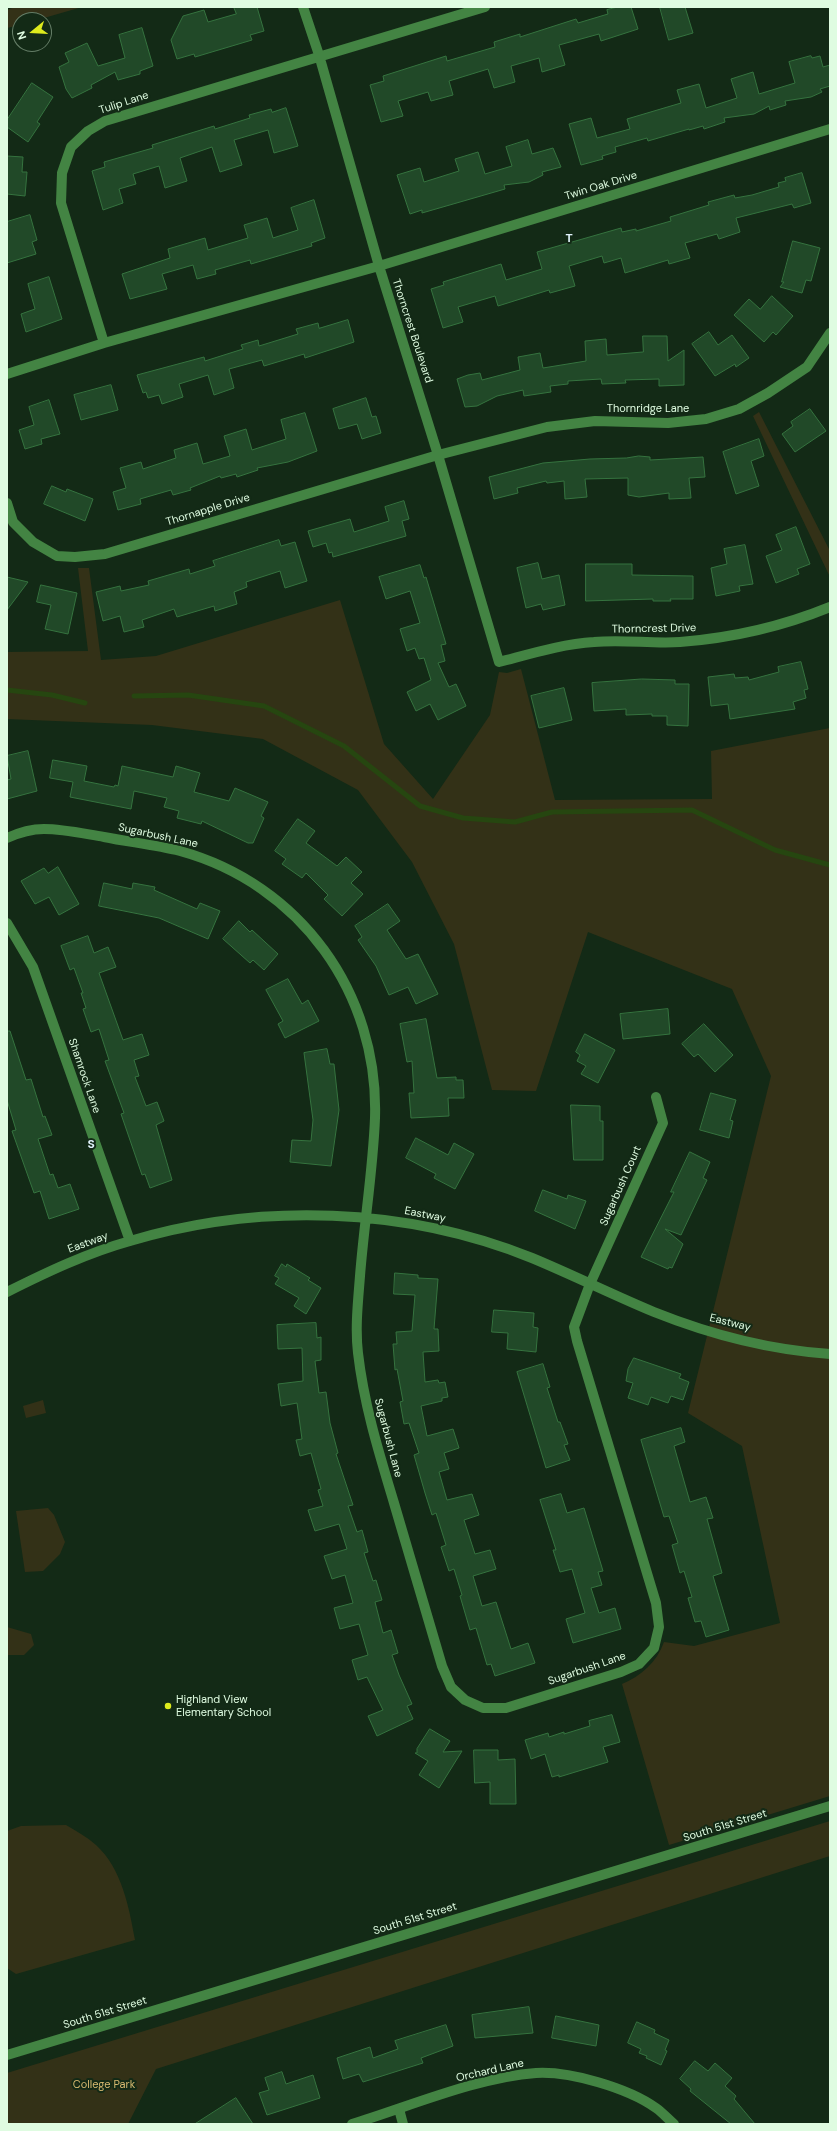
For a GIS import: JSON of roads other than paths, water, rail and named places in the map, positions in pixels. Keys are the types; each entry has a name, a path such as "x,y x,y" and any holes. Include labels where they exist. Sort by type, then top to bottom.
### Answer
{"street":[{"name":"Thorncrest Boulevard","path":"303,7 319,55 378,266 438,454 499,662"},
{"path":"319,55 485,7"},
{"name":"Tulip Lane","path":"104,344 61,202 62,172 71,147 88,131 105,121 319,55"},
{"name":"Twin Oak Drive","path":"378,266 830,129"},
{"path":"7,374 104,344 378,266"},
{"name":"Thornridge Lane","path":"438,454 547,427 595,421 668,423 706,419 739,409 768,393 806,367 830,333"},
{"name":"Thornapple Drive","path":"7,503 13,522 33,542 57,556 75,557 105,554 438,454"},
{"name":"Thorncrest Drive","path":"499,662 547,650 594,642 679,642 731,636 798,620 830,607"},
{"name":"Sugarbush Lane","path":"7,838 19,833 43,828 167,848 202,857 233,872 263,891 291,912 314,935 333,960 354,1001 368,1044 374,1083 375,1119 358,1302 358,1350 365,1400 442,1666 451,1687 465,1700 483,1708 506,1708 621,1672 639,1664 654,1648 659,1627 656,1603 574,1327 590,1284"},
{"name":"Shamrock Lane","path":"7,923 33,967 130,1241"},
{"name":"Sugarbush Court","path":"590,1284 663,1122 656,1097"},
{"name":"Eastway","path":"7,1292 54,1268 130,1241 182,1228 235,1219 304,1215 365,1217 459,1234 531,1258 656,1313 714,1333 768,1345 830,1354"},
{"name":"South 51st Street","path":"7,2055 830,1806"},
{"name":"Orchard Lane","path":"352,2124 498,2079 536,2073 575,2076 619,2090 656,2108 674,2124"},
{"path":"399,2109 403,2124"}],"waterway":[{"path":"7,690 52,695 85,703"},
{"path":"134,696 188,695 264,706 344,746 420,806 463,818 515,822 552,812 692,810 775,850 830,865"}],"place":[{"name":"Highland View Elementary School","path":"168,1706"}],"district":[{"name":"T","path":"569,239"},
{"name":"S","path":"91,1145"}],"park label":[{"name":"College Park","path":"104,2085"}]}
